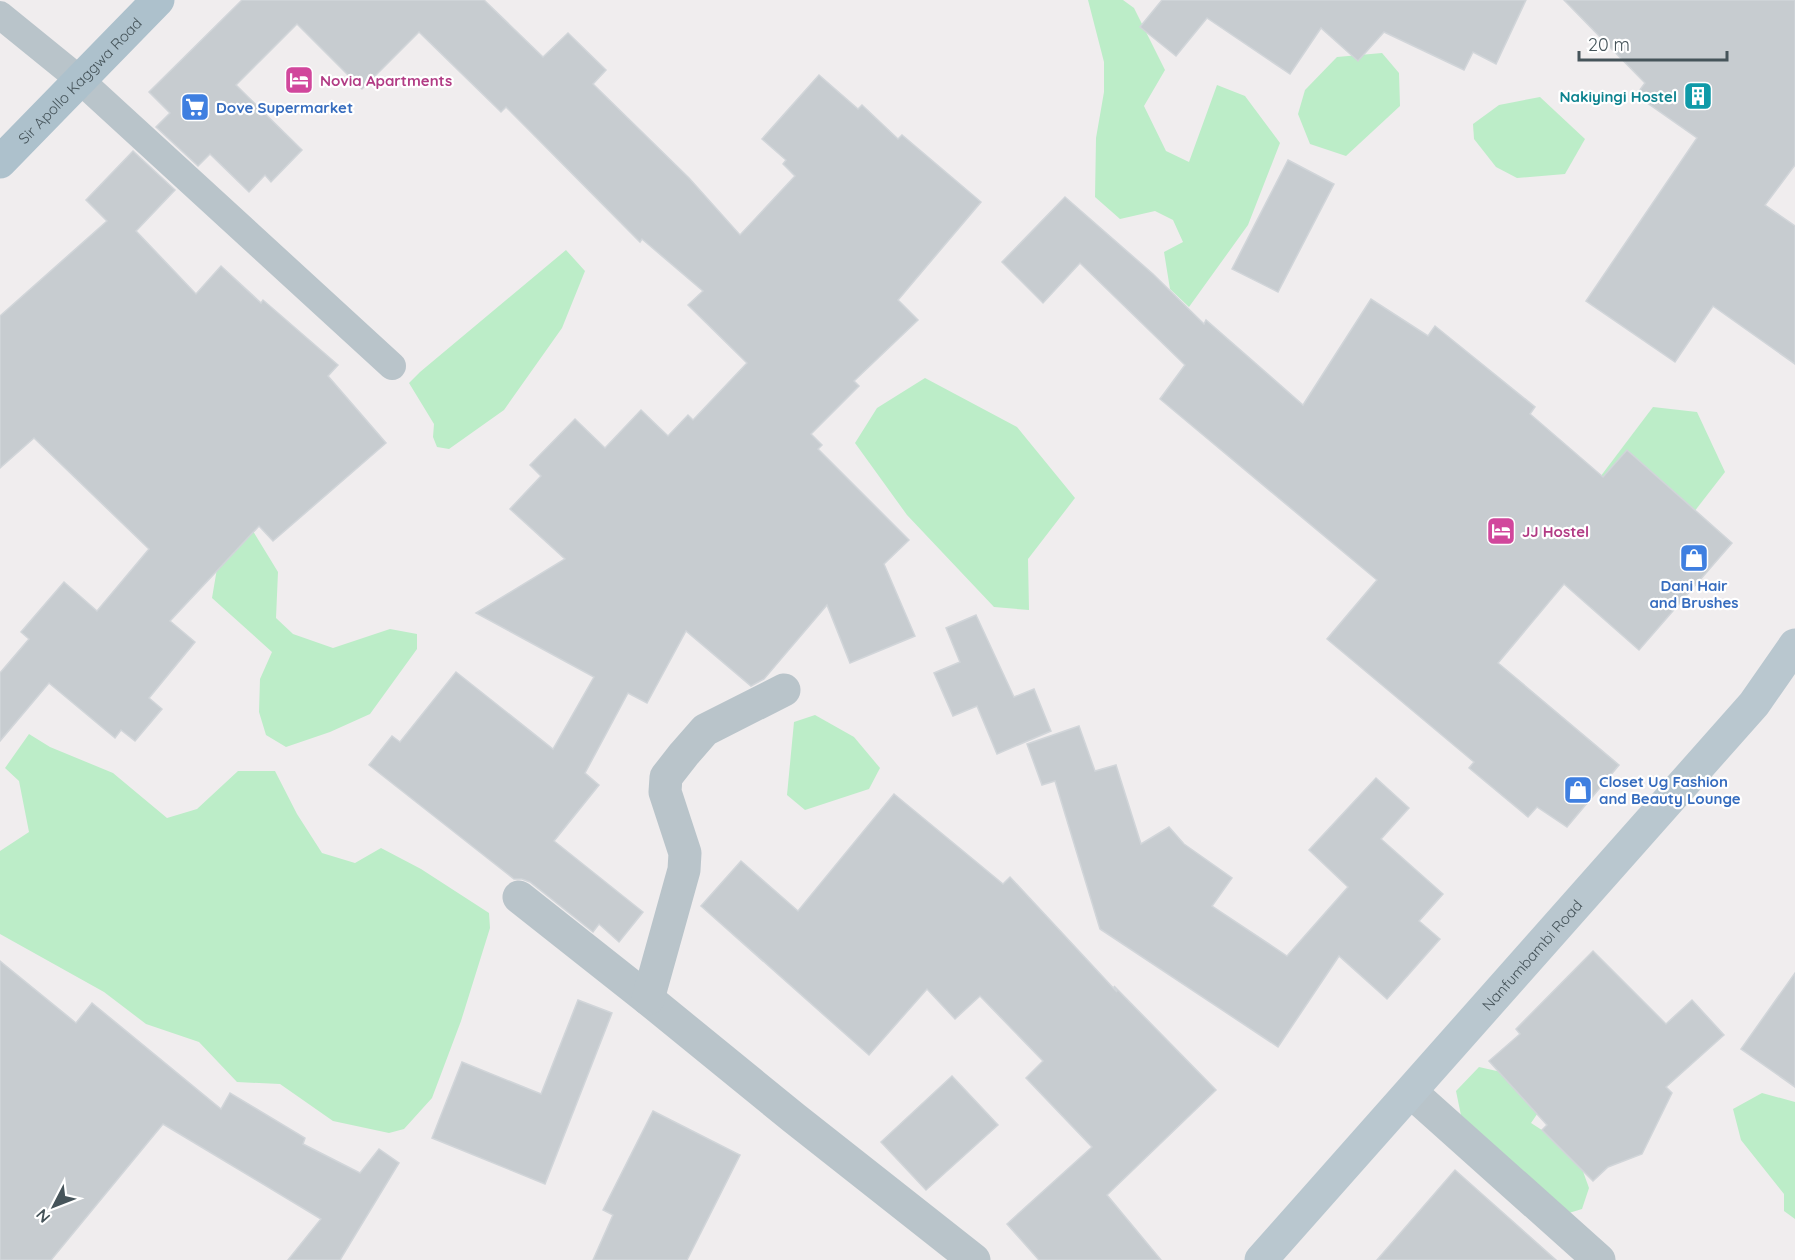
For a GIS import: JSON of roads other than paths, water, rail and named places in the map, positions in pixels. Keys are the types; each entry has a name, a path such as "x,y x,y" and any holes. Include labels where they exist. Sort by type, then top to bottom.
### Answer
{"main road":[{"name":"Sir Apollo Kaggwa Road","path":"0,162 158,0"}],"street":[{"name":"Nanfumbambi Road","path":"1261,1260 1754,704 1795,645"},
{"path":"648,999 684,870 685,853 665,792 666,777 705,730 784,690"},
{"path":"519,897 974,1260"},
{"path":"1411,1092 1599,1260"}],"lane":[{"path":"0,15 80,80 393,366"}],"place":[{"name":"Novia Apartments","path":"299,80"},
{"name":"Nakiyingi Hostel","path":"1698,96"},
{"name":"Dove Supermarket","path":"195,107"},
{"name":"JJ Hostel","path":"1501,531"},
{"name":"Dani Hair and Brushes","path":"1694,558"},
{"name":"Closet Ug Fashion and Beauty Lounge","path":"1578,790"}]}
